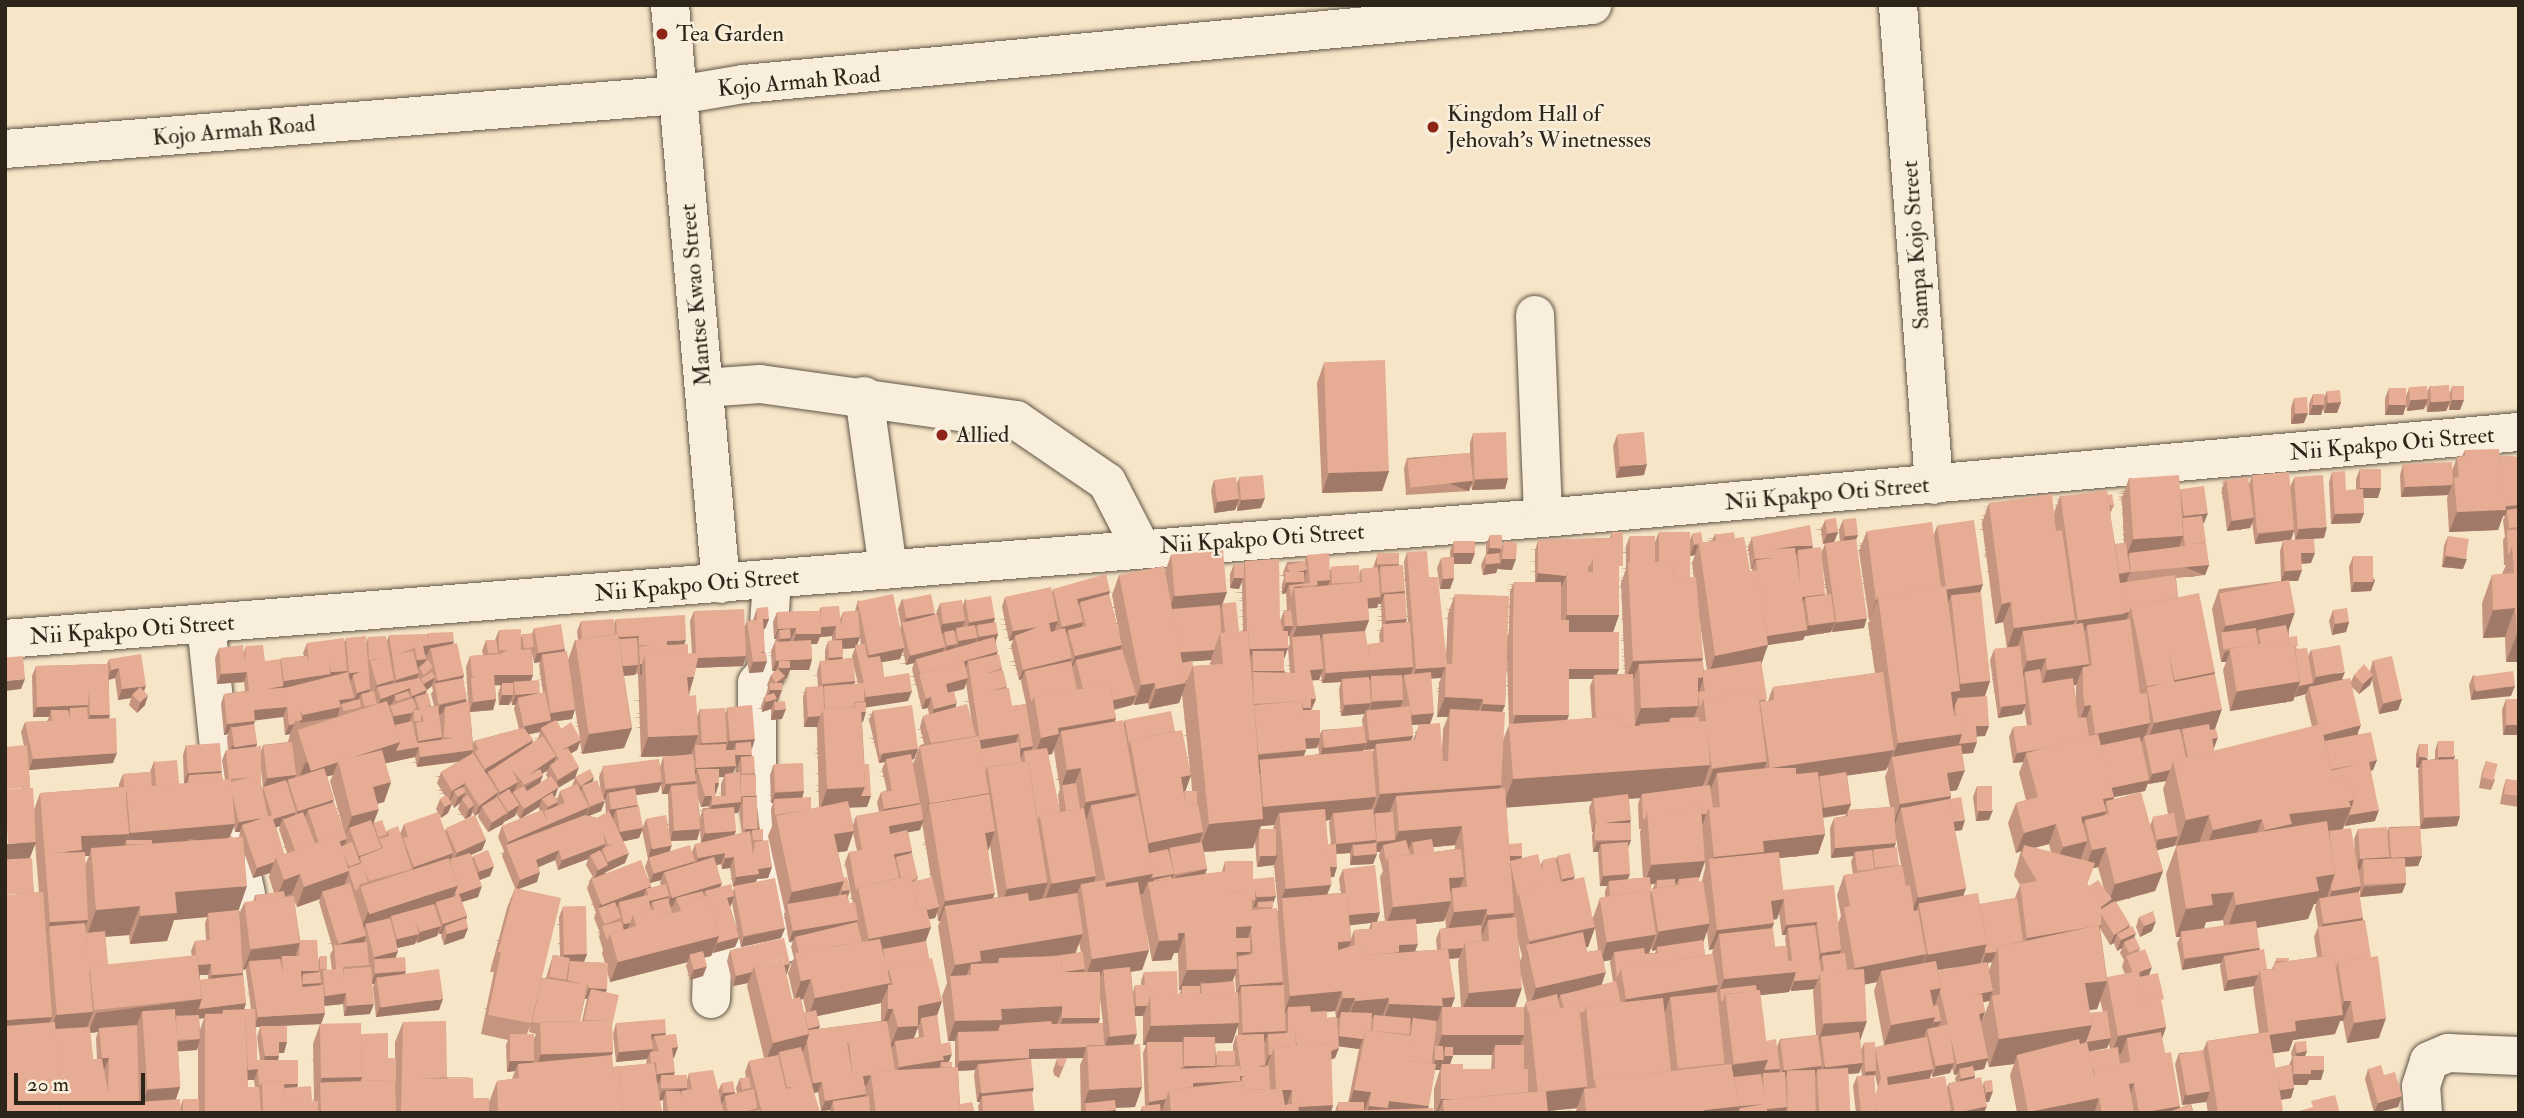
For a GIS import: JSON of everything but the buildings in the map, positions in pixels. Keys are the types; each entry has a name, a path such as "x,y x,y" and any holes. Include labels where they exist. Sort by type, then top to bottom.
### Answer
{"street":[{"name":"Mantse Kwao Street","path":"670,5 721,584"},
{"name":"Kojo Armah Road","path":"5,149 678,94 744,84 1592,5"},
{"name":"Sampa Kojo Street","path":"1898,5 1934,485"},
{"path":"1535,315 1543,518"},
{"path":"704,388 760,384 864,396 1016,420 1107,482 1141,548"},
{"path":"864,396 888,569"},
{"name":"Nii Kpakpo Oti Street","path":"5,639 1543,518 2519,432"},
{"path":"710,999 712,961 785,943 757,788 757,683 766,672 772,580"},
{"path":"206,624 224,796 246,894"},
{"path":"2423,1113 2421,1086 2429,1062 2448,1054 2519,1056"}],"place":[{"name":"Tea Garden","path":"662,34"},
{"name":"Kingdom Hall of Jehovah's Winetnesses","path":"1433,127"},
{"name":"Allied","path":"942,435"}]}
